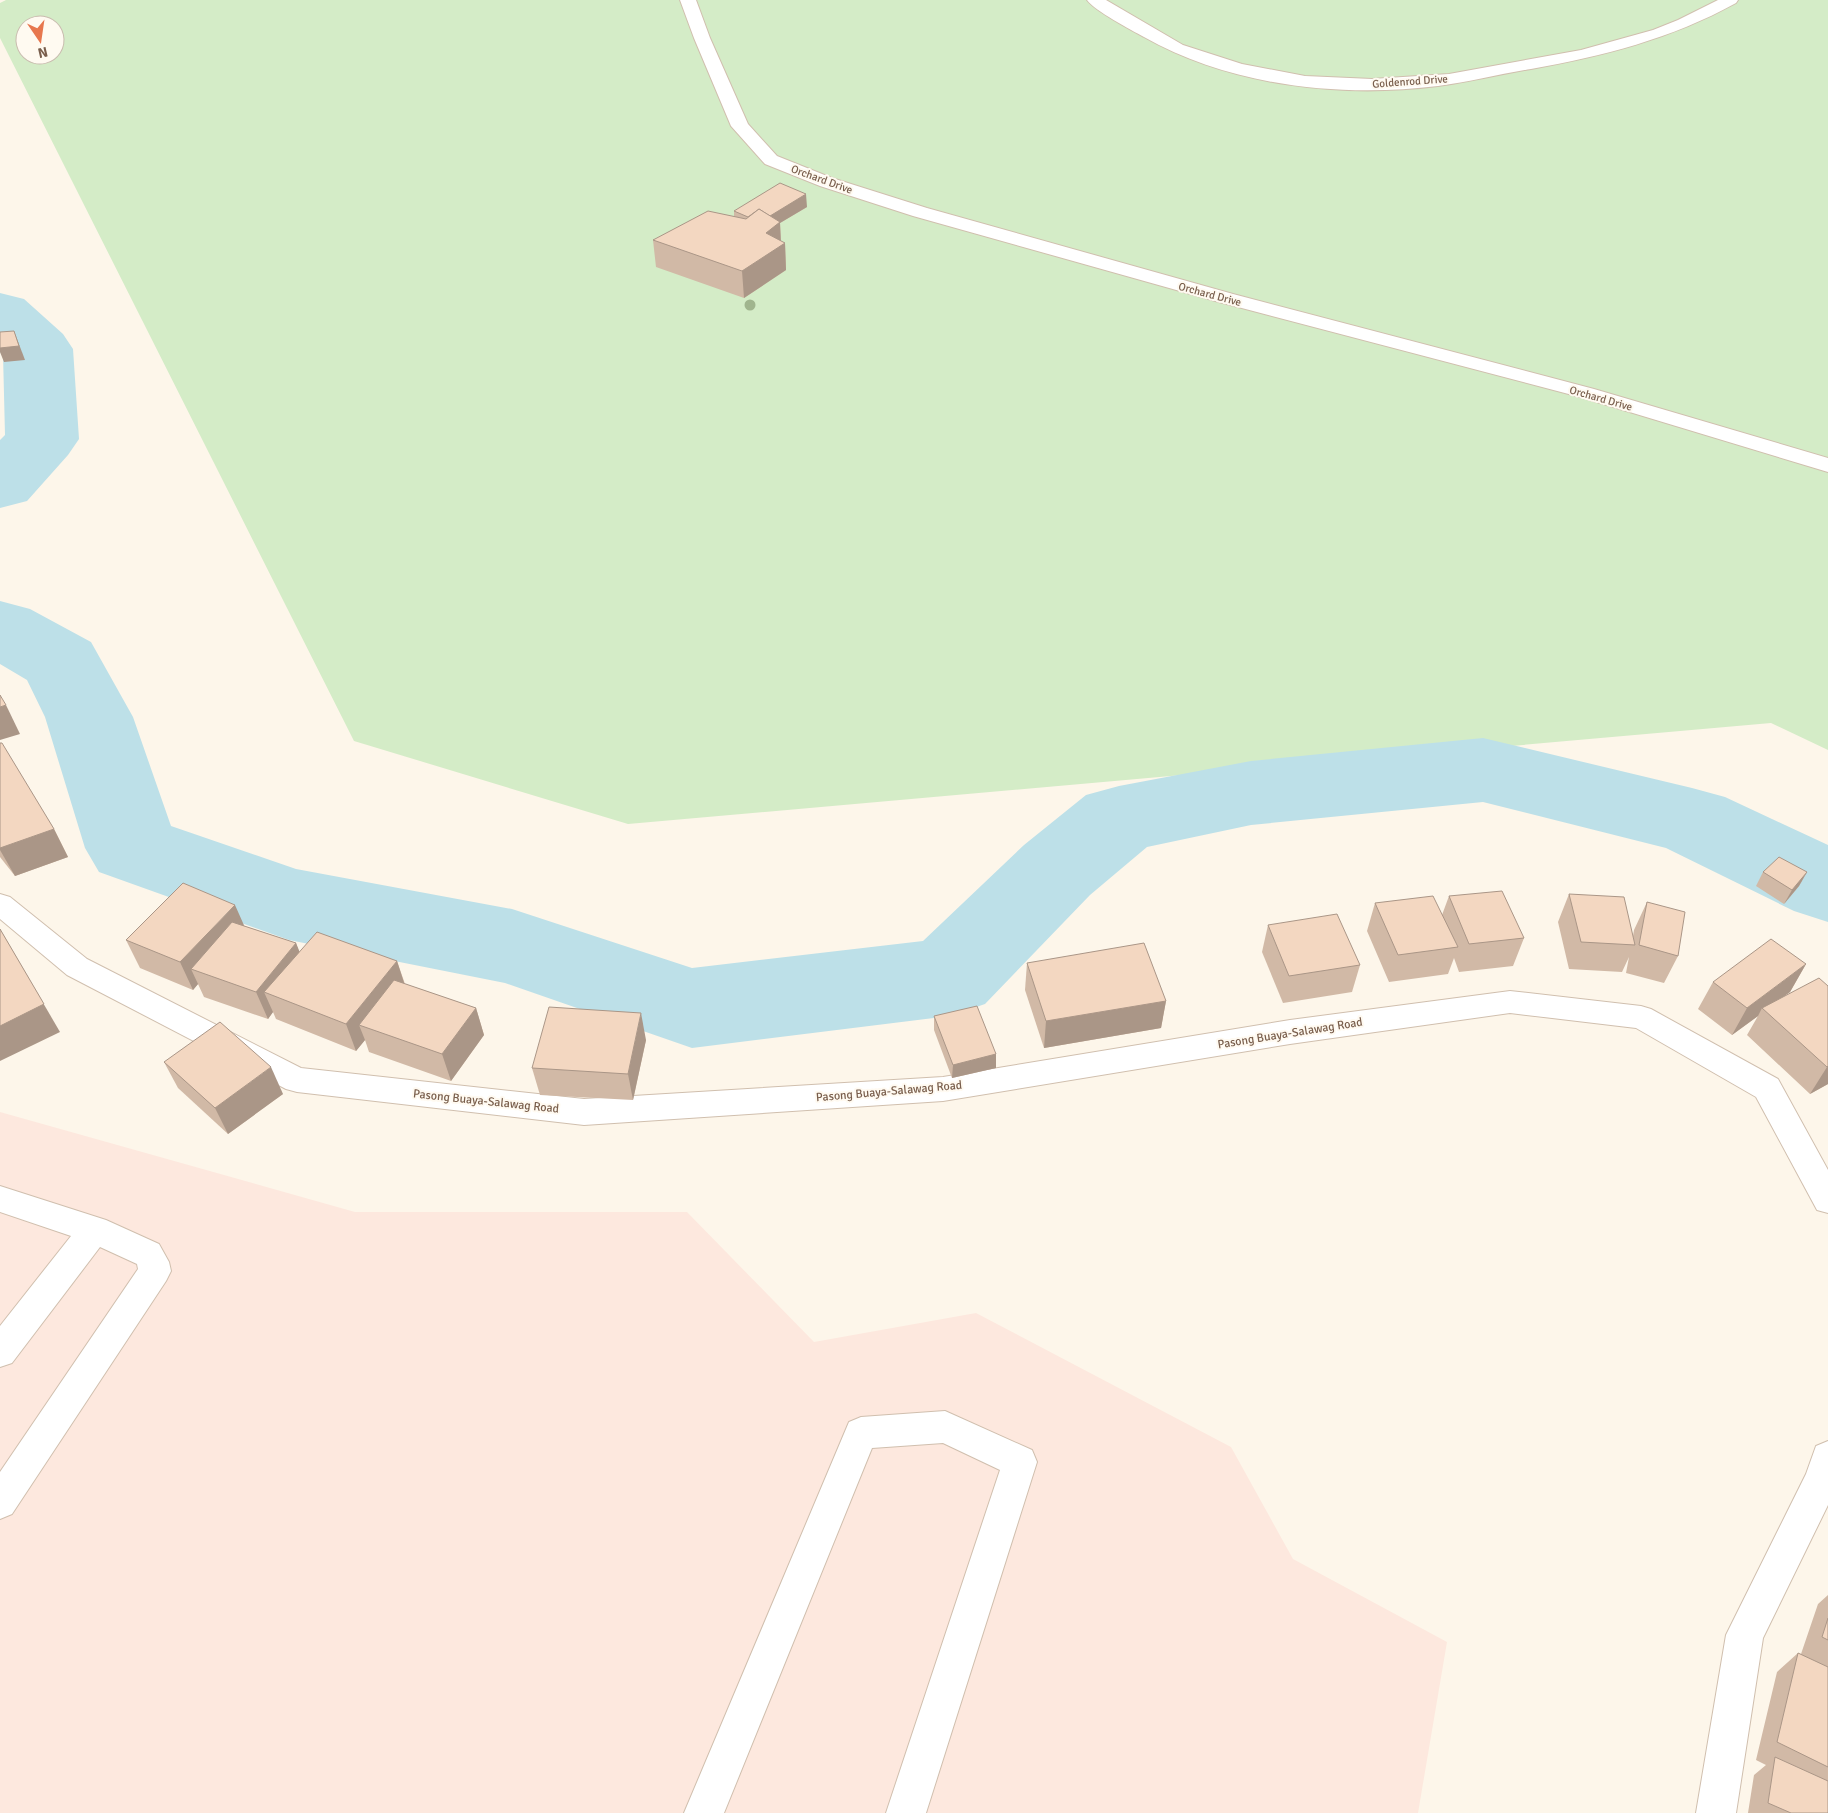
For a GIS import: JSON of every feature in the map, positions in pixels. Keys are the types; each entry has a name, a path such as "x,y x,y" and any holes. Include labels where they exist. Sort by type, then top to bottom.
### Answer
{"street":[{"name":"Orchard Drive","path":"688,0 702,38 740,126 771,160 826,182 939,218 1226,298 1587,393 1828,465"},
{"name":"Goldenrod Drive","path":"1095,0 1137,28 1178,48 1216,63 1261,74 1316,81 1375,85 1437,80 1574,56 1652,35 1709,13 1730,0"},
{"name":"Pasong Buaya-Salawag Road","path":"0,904 77,967 297,1080 584,1112 943,1089 1290,1032 1510,1002 1641,1017 1767,1088 1828,1200"},
{"path":"0,1199 95,1230 148,1254 154,1262 155,1271 0,1502"},
{"path":"0,1352 95,1230"},
{"path":"704,1813 861,1433 945,1426 1020,1462 906,1813"},
{"path":"1716,1813 1744,1635 1823,1478 1828,1458"}],"shaded area":[{"path":"0,1112 355,1212 687,1212 814,1342 976,1313 1231,1447 1293,1559 1447,1642 1418,1813 0,1813"}],"green space":[{"path":"6,0 1828,0 1828,750 1771,723 628,824 354,741 0,38 0,3"}],"building":[{"path":"780,183 806,194 770,216 759,209 748,217 734,211"},
{"path":"759,209 780,222 766,233 785,243 742,271 653,240 708,211 746,219"},
{"path":"14,331 19,346 0,348 0,332"},
{"path":"0,695 6,705 0,707"},
{"path":"0,743 2,743 54,829 0,848"},
{"path":"1779,857 1807,872 1792,890 1763,872"},
{"path":"183,883 235,905 180,962 126,940"},
{"path":"1502,891 1524,938 1469,944 1449,896"},
{"path":"1569,894 1624,897 1635,945 1581,942"},
{"path":"1433,896 1458,947 1398,955 1375,903"},
{"path":"1647,902 1685,912 1678,956 1639,945"},
{"path":"1337,914 1360,965 1289,976 1268,925"},
{"path":"232,922 296,943 256,992 191,969"},
{"path":"0,929 44,1004 0,1026"},
{"path":"317,932 397,961 346,1024 264,992"},
{"path":"1771,939 1806,964 1747,1008 1713,982"},
{"path":"1144,943 1166,1001 1046,1021 1027,963"},
{"path":"1819,978 1828,986 1827,1067 1762,1008"},
{"path":"394,980 476,1008 442,1054 359,1025"},
{"path":"977,1006 996,1054 953,1065 934,1016"},
{"path":"549,1007 641,1013 628,1074 532,1068"},
{"path":"220,1022 271,1067 215,1108 164,1062"},
{"path":"1828,1618 1828,1640 1822,1637"},
{"path":"1798,1653 1828,1667 1828,1767 1777,1742"},
{"path":"1775,1757 1828,1781 1828,1813 1791,1813 1768,1803"}],"waterway":[{"path":"0,314 38,349 42,439 0,485"},
{"path":"0,628 61,662 89,717 132,848 289,904 512,947 692,1008 950,977 1057,870 1119,819 1251,793 1483,770 1692,821 1828,886"}]}
